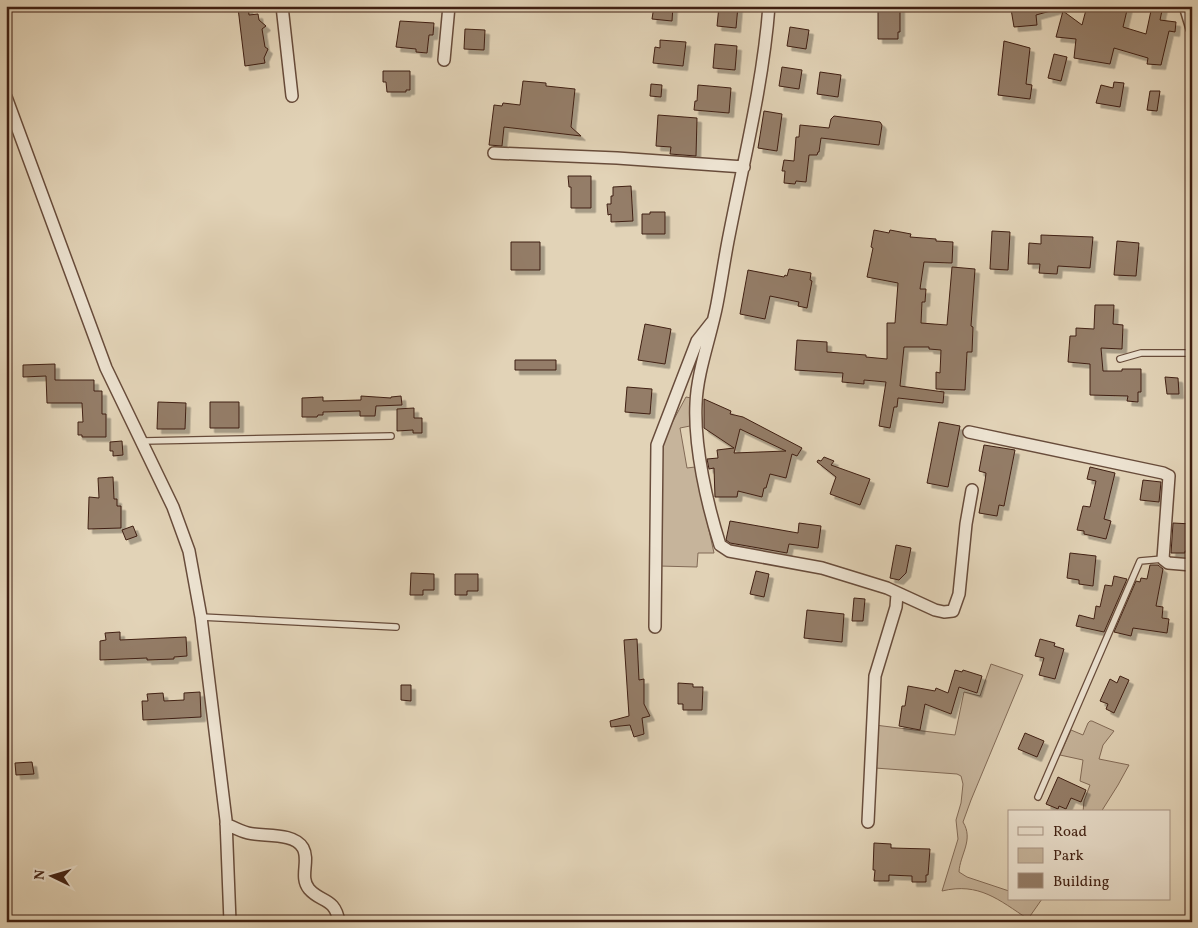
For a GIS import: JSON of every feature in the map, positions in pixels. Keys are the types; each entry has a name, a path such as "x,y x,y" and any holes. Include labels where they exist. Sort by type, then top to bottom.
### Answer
{"street":[{"path":"282,6 292,96"},
{"path":"444,60 448,6"},
{"path":"769,6 744,167 714,321 697,394 696,434 712,518 720,545 729,550 822,568 887,588 897,594 910,597 934,610 953,611 960,594 966,524 972,490"},
{"path":"1185,6 1192,29"},
{"path":"6,97 106,368 143,441 173,507 189,551 201,617 226,824 230,922"},
{"path":"494,153 617,158 744,167"},
{"path":"654,627 657,445 696,341 714,321"},
{"path":"969,432 1163,473 1169,476 1162,559 1168,563 1192,565"},
{"path":"868,822 876,676 896,607 897,594"},
{"path":"226,824 248,833 294,839 300,844 304,850 305,883 313,894 322,897 334,907 339,922"}],"lane":[{"path":"1120,359 1141,353 1192,353"},
{"path":"143,441 391,436"},
{"path":"1038,797 1140,561 1162,559"},
{"path":"201,617 396,627"}],"green space":[{"path":"686,397 691,398 690,426 680,428 687,468 695,467 714,553 698,553 697,567 659,566 660,476 663,443"},
{"path":"991,664 1023,675 963,822 967,841 959,872 967,877 1008,891 1008,900 1041,900 1028,919 988,894 967,889 942,891 958,839 956,820 961,803 963,784 961,776 957,774 875,768 875,725 955,735 964,692 980,696"},
{"path":"1092,721 1114,731 1103,745 1099,759 1129,765 1102,810 1083,810 1084,801 1090,785 1080,781 1083,760 1060,755 1071,730 1083,735 1088,723"}],"building":[{"path":"654,6 673,6 672,21 652,19"},
{"path":"719,6 738,6 736,28 717,26"},
{"path":"886,6 900,6 900,32 898,32 898,39 878,39 878,7 886,8"},
{"path":"1022,6 1058,6 1058,9 1036,15 1037,25 1014,27 1011,9"},
{"path":"1087,6 1128,6 1123,27 1146,34 1152,6 1163,6 1160,20 1176,22 1175,32 1169,31 1161,65 1147,64 1148,58 1114,48 1110,64 1074,58 1076,39 1056,37 1063,11 1082,25"},
{"path":"248,7 249,15 258,14 259,20 266,26 262,29 265,47 268,49 264,58 265,63 245,66 238,8"},
{"path":"400,21 434,23 433,35 429,35 427,53 416,52 416,49 396,47"},
{"path":"790,27 809,30 806,49 787,46"},
{"path":"465,29 485,30 484,50 464,49"},
{"path":"660,40 686,42 683,66 653,63 655,47 660,48"},
{"path":"1004,41 1030,48 1026,84 1032,85 1030,99 998,95"},
{"path":"715,44 737,46 735,70 713,68"},
{"path":"1054,54 1067,57 1061,81 1048,78"},
{"path":"782,67 802,70 799,89 779,86"},
{"path":"383,71 410,71 410,90 406,90 406,92 387,92 386,82 383,82"},
{"path":"820,72 841,75 838,97 817,94"},
{"path":"523,81 546,83 546,86 575,89 571,127 581,136 504,127 502,146 489,145 494,105 502,106 503,103 520,105"},
{"path":"1114,82 1124,83 1120,107 1096,103 1101,85 1113,88"},
{"path":"651,84 662,85 661,97 650,96"},
{"path":"698,85 731,88 729,113 694,110 695,101 697,101"},
{"path":"1150,91 1160,91 1157,111 1147,110"},
{"path":"764,111 782,114 777,151 758,148"},
{"path":"658,115 697,118 696,156 670,154 671,147 656,146"},
{"path":"834,116 880,122 882,125 879,145 821,138 817,155 809,155 806,182 784,183 785,171 782,171 784,160 794,161 796,137 799,137 800,125 829,128 831,119"},
{"path":"568,176 591,176 591,208 571,208 571,187 569,187"},
{"path":"631,186 633,221 611,222 611,214 608,215 607,204 611,204 613,187"},
{"path":"650,212 665,212 665,234 642,234 642,214 650,214"},
{"path":"874,230 889,233 890,230 911,234 910,237 953,242 952,263 924,262 920,289 926,289 925,302 922,302 921,323 947,325 952,267 975,269 971,326 973,327 972,352 967,352 965,390 936,389 936,372 940,373 941,350 929,349 929,347 904,347 900,386 944,392 943,403 898,398 897,407 894,407 890,428 879,426 886,382 864,380 864,384 842,382 843,373 795,370 797,340 827,342 827,352 866,355 866,357 887,359 887,323 895,323 898,283 867,277 873,248 871,247"},
{"path":"992,231 1010,232 1008,270 990,269"},
{"path":"1041,235 1093,237 1090,268 1058,266 1057,274 1039,273 1040,264 1028,264 1029,243 1041,244"},
{"path":"1117,241 1139,243 1136,276 1114,275"},
{"path":"511,242 540,242 540,270 511,270"},
{"path":"789,269 811,273 810,280 812,281 807,308 798,306 799,302 770,296 765,319 740,314 748,270 784,277 785,275 787,276"},
{"path":"1095,305 1114,305 1113,324 1123,325 1122,349 1101,348 1103,371 1141,369 1141,392 1138,392 1138,402 1127,401 1128,396 1090,395 1090,364 1068,362 1070,336 1076,336 1076,328 1094,329"},
{"path":"645,324 671,329 665,364 638,360"},
{"path":"515,360 556,360 556,370 515,370"},
{"path":"55,364 55,380 94,380 94,391 102,391 102,414 106,414 106,437 82,437 82,435 78,435 78,422 83,422 82,403 47,403 46,376 23,377 23,365"},
{"path":"1165,377 1178,378 1179,394 1167,394"},
{"path":"627,387 652,389 650,414 625,412"},
{"path":"361,396 391,398 401,396 402,405 376,406 375,416 360,416 360,411 323,412 323,415 318,415 317,417 302,417 302,398 323,397 323,401 361,400"},
{"path":"704,399 731,411 730,414 743,417 802,448 797,456 792,454 786,478 770,474 762,497 738,491 737,497 715,497 714,468 709,469 707,459 718,458 717,450 734,448 704,428","holes":["740,429 786,451 734,453"]},
{"path":"158,402 186,403 185,429 157,429"},
{"path":"210,402 239,402 239,428 210,428"},
{"path":"414,408 414,418 422,418 422,433 413,433 413,430 397,431 397,409"},
{"path":"939,422 960,426 948,487 927,483"},
{"path":"122,441 123,455 113,456 113,451 110,451 110,442"},
{"path":"984,445 1015,450 1004,506 999,505 997,516 979,513 986,473 979,471"},
{"path":"824,457 834,461 831,465 870,479 860,505 830,494 836,477 817,462 818,460 821,461"},
{"path":"1090,467 1115,473 1104,519 1111,521 1106,539 1084,534 1084,531 1077,530 1083,506 1090,507 1096,481 1087,479"},
{"path":"113,477 114,499 117,499 117,506 121,506 121,528 88,529 89,497 99,498 98,478"},
{"path":"1143,480 1161,482 1159,502 1140,500"},
{"path":"730,521 798,533 799,523 821,526 818,548 789,544 787,553 730,543 726,540"},
{"path":"1173,523 1192,524 1192,544 1190,544 1189,551 1185,551 1185,553 1171,553"},
{"path":"133,526 137,536 126,540 122,530"},
{"path":"896,545 911,548 906,573 899,580 890,578"},
{"path":"1070,553 1096,556 1093,586 1079,584 1079,580 1067,578"},
{"path":"1150,565 1158,565 1163,569 1156,606 1163,607 1162,618 1169,619 1167,633 1133,628 1131,636 1114,632 1136,581 1140,582 1141,578 1147,579"},
{"path":"756,571 769,574 764,597 750,594"},
{"path":"411,573 434,574 434,590 423,590 423,595 410,595"},
{"path":"455,574 478,574 478,591 467,591 467,595 455,595"},
{"path":"1114,576 1127,579 1104,632 1076,626 1079,615 1094,619 1096,606 1100,607 1105,585 1112,586"},
{"path":"854,598 865,599 863,621 852,621"},
{"path":"807,610 844,614 842,642 804,638"},
{"path":"120,632 120,640 186,637 187,656 174,657 174,659 100,660 100,641 106,640 105,633"},
{"path":"637,639 639,680 644,679 644,704 650,716 642,718 644,734 634,737 630,725 611,727 610,721 629,716 624,640"},
{"path":"1040,639 1055,643 1054,646 1064,649 1055,679 1039,675 1044,658 1035,656"},
{"path":"955,670 962,672 963,670 982,676 977,693 959,687 951,714 925,704 920,730 899,726 908,686 935,691 936,688 948,693"},
{"path":"1120,676 1129,680 1114,713 1106,709 1108,704 1100,701 1110,679 1117,683"},
{"path":"678,683 693,684 693,687 703,687 702,710 683,710 683,704 678,704"},
{"path":"401,685 411,685 411,701 401,700"},
{"path":"200,692 201,717 143,720 142,701 148,701 147,694 163,693 164,701 184,700 184,693"},
{"path":"1025,733 1044,741 1037,757 1018,749"},
{"path":"32,762 34,774 16,775 15,763"},
{"path":"1058,777 1086,790 1081,802 1071,798 1066,809 1059,806 1058,809 1046,804"},
{"path":"874,843 891,844 891,848 930,849 926,882 912,882 912,876 889,875 889,881 874,881"}]}
